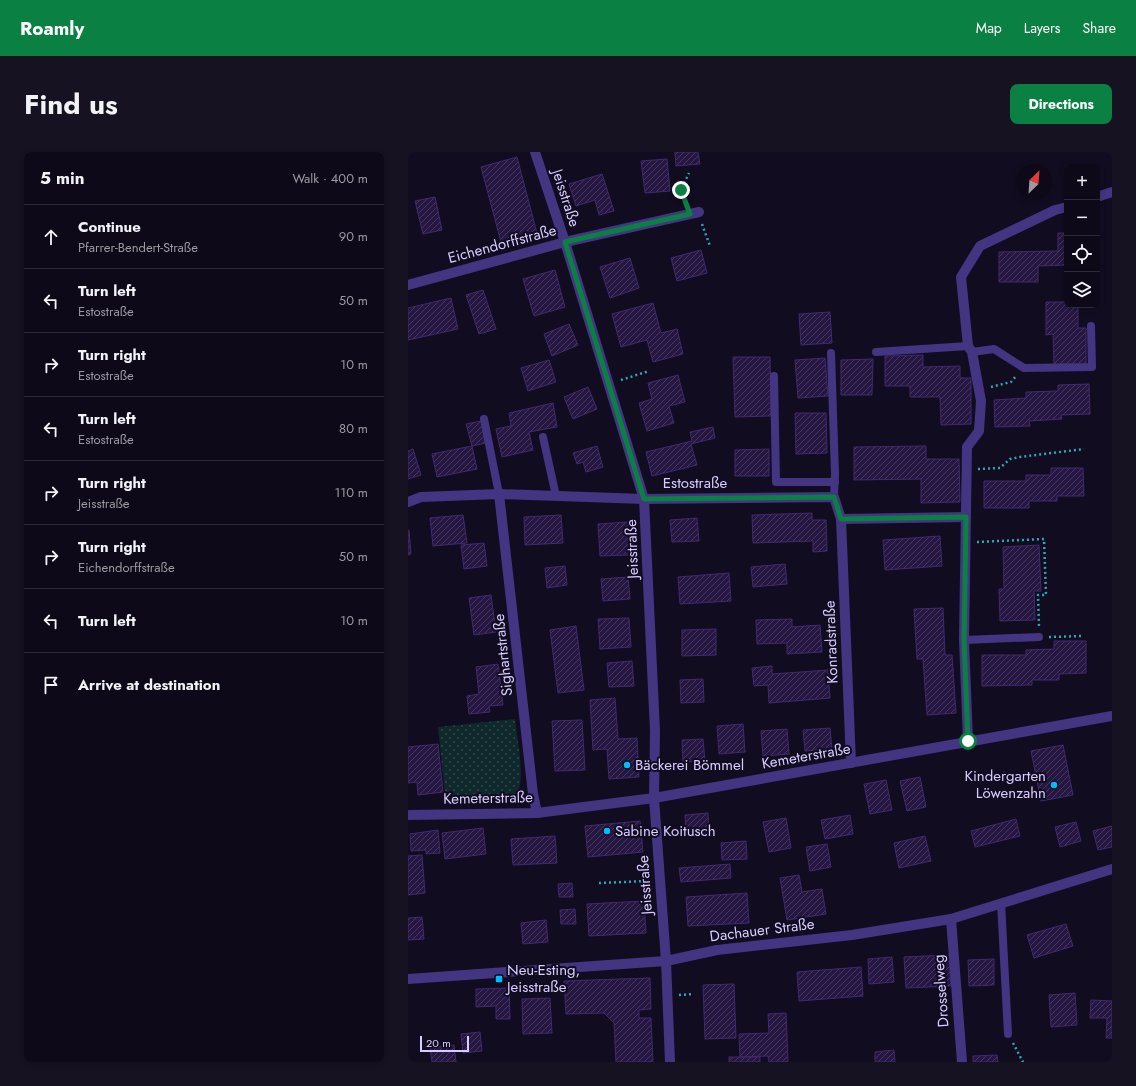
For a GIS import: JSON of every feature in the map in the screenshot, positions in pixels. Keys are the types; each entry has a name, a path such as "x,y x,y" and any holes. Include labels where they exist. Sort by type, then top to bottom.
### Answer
{"street":[{"name":"Jeisstraße","path":"535,152 565,242 644,499 655,730 654,798 666,960 670,1062"},
{"path":"1100,196 1112,192"},
{"path":"968,741 964,640 967,447 979,431 981,401 970,349 961,277 980,246 1055,210 1064,208"},
{"name":"Eichendorffstraße","path":"408,285 565,242 694,213"},
{"name":"Estostraße","path":"408,502 421,497 499,494 644,499 834,497"},
{"name":"Sighartstraße","path":"499,494 533,794 537,813"},
{"path":"834,497 841,519 966,517"},
{"name":"Konradstraße","path":"841,519 851,763"},
{"name":"Kemeterstraße","path":"408,815 537,813 654,798 1112,716"},
{"name":"Dachauer Straße","path":"408,978 666,960 717,950 852,935 951,919 1112,869"},
{"name":"Drosselweg","path":"951,919 962,1062"}],"lane":[{"path":"876,352 994,349 1024,368 1092,367 1091,326"},
{"path":"831,353 835,482 834,497"},
{"path":"774,376 776,482 835,482"},
{"path":"484,419 499,494"},
{"path":"543,437 556,496"},
{"path":"964,640 1039,637"},
{"path":"1001,903 1008,1034"}],"path":[{"path":"689,173 681,190 710,246"},
{"path":"978,389 1011,382 1024,368"},
{"path":"609,384 649,371"},
{"path":"967,470 1000,468 1010,459 1084,449"},
{"path":"965,543 1044,539 1046,595 1038,595 1039,637 1083,636"},
{"path":"599,882 660,880"},
{"path":"1008,1034 1023,1062"}],"green space":[{"path":"515,719 521,767 520,785 516,796 506,801 446,804 438,727"}],"building":[{"path":"675,152 698,152 700,164 676,166"},
{"path":"517,157 538,237 502,246 481,167"},
{"path":"667,159 670,191 645,193 641,161"},
{"path":"602,174 614,211 599,215 595,200 576,206 569,184"},
{"path":"435,197 442,230 423,234 415,201"},
{"path":"1058,233 1064,233 1064,265 1038,266 1038,282 999,282 999,252 1058,251"},
{"path":"701,250 707,273 677,281 671,258"},
{"path":"630,258 639,288 610,298 600,267"},
{"path":"555,270 565,307 534,316 523,279"},
{"path":"483,290 496,329 479,334 466,295"},
{"path":"451,298 458,329 408,340 408,308"},
{"path":"1046,302 1064,302 1064,308 1078,308 1078,328 1086,328 1086,365 1054,365 1053,334 1046,335"},
{"path":"653,303 661,333 677,329 683,354 653,362 647,340 621,347 612,314"},
{"path":"830,312 832,343 801,345 799,314"},
{"path":"569,324 578,345 552,356 544,334"},
{"path":"923,355 923,367 960,366 960,378 971,378 971,424 941,425 940,397 910,397 910,386 885,386 885,356"},
{"path":"733,357 770,357 771,416 735,417"},
{"path":"825,358 828,396 798,398 795,360"},
{"path":"873,359 872,395 841,395 841,360"},
{"path":"549,360 556,382 528,391 521,368"},
{"path":"678,375 685,402 669,406 674,423 647,431 639,403 652,399 648,383"},
{"path":"1089,384 1090,414 1061,415 1062,419 1029,421 1030,426 995,427 994,400 1026,398 1026,392 1058,391 1058,385"},
{"path":"588,387 597,409 573,419 564,397"},
{"path":"553,403 557,427 529,432 533,450 502,457 496,429 511,426 509,413"},
{"path":"795,413 826,413 827,453 796,454"},
{"path":"481,421 486,443 472,446 466,424"},
{"path":"713,427 715,438 691,444 697,465 652,476 646,452 692,441 690,432"},
{"path":"472,446 477,469 437,477 432,454"},
{"path":"597,446 603,467 586,472 583,462 577,464 573,453"},
{"path":"926,446 926,459 959,459 960,502 921,503 921,479 854,480 854,447"},
{"path":"413,449 421,475 408,479 408,451"},
{"path":"769,449 769,476 735,476 735,450"},
{"path":"1051,468 1083,468 1084,496 1057,496 1057,501 1029,501 1029,508 984,508 984,481 1026,481 1026,475 1051,475"},
{"path":"812,513 812,520 826,520 827,551 813,552 813,541 753,543 752,515"},
{"path":"463,515 467,543 433,546 430,518"},
{"path":"561,515 563,543 525,545 524,517"},
{"path":"697,518 699,541 672,542 670,520"},
{"path":"628,522 629,555 600,556 598,524"},
{"path":"409,530 411,554 408,555 408,531"},
{"path":"940,536 942,566 885,570 883,540"},
{"path":"484,543 487,566 464,569 461,545"},
{"path":"1039,545 1041,591 1034,591 1035,620 1000,621 999,589 1004,589 1003,547"},
{"path":"785,564 787,584 753,587 751,567"},
{"path":"565,566 567,585 547,588 545,568"},
{"path":"729,573 731,601 680,604 678,577"},
{"path":"628,577 630,599 603,601 601,579"},
{"path":"491,595 496,632 474,635 469,598"},
{"path":"943,608 945,655 952,655 956,713 927,715 923,659 917,659 914,609"},
{"path":"629,618 631,647 600,649 598,619"},
{"path":"792,619 792,627 820,625 822,652 787,654 787,643 757,644 756,620"},
{"path":"576,626 584,690 558,693 550,630"},
{"path":"716,629 716,655 682,656 682,630"},
{"path":"1054,641 1086,641 1086,673 1059,674 1059,680 1032,680 1032,685 982,686 982,655 1026,655 1026,650 1054,649"},
{"path":"632,661 634,686 609,687 607,663"},
{"path":"498,664 503,705 489,706 490,712 469,714 467,696 479,694 476,667"},
{"path":"772,666 772,674 828,670 830,698 769,703 768,685 754,686 752,668"},
{"path":"703,679 704,702 681,703 680,680"},
{"path":"615,698 618,739 637,738 639,777 609,779 607,749 593,750 590,700"},
{"path":"582,720 585,770 555,771 552,721"},
{"path":"743,724 745,752 719,754 717,726"},
{"path":"830,728 832,749 805,751 803,730"},
{"path":"787,729 789,754 763,756 761,731"},
{"path":"703,739 705,761 683,762 682,740"},
{"path":"438,744 443,792 418,795 417,782 408,783 408,747"},
{"path":"1063,745 1073,795 1041,801 1031,751"},
{"path":"920,777 926,807 907,811 900,781"},
{"path":"886,780 892,810 870,814 864,784"},
{"path":"708,813 709,832 686,834 685,815"},
{"path":"850,815 853,834 825,839 821,820"},
{"path":"786,818 791,848 769,852 763,822"},
{"path":"1016,819 1020,836 975,847 971,831"},
{"path":"640,821 643,852 588,857 585,826"},
{"path":"1076,822 1081,841 1060,847 1055,827"},
{"path":"1112,826 1112,847 1098,850 1093,831"},
{"path":"483,828 486,854 445,859 442,833"},
{"path":"438,830 440,853 426,854 426,850 411,851 410,834"},
{"path":"555,836 557,863 513,865 511,839"},
{"path":"925,836 931,861 899,868 894,843"},
{"path":"746,841 747,859 722,860 721,843"},
{"path":"827,844 831,867 810,871 806,847"},
{"path":"422,855 425,893 408,895 408,856"},
{"path":"730,864 731,878 681,882 679,868"},
{"path":"799,875 802,892 822,889 826,914 787,920 780,878"},
{"path":"572,883 573,897 559,897 558,884"},
{"path":"747,893 749,923 688,926 686,897"},
{"path":"644,901 646,933 589,936 587,904"},
{"path":"575,909 576,924 561,924 560,910"},
{"path":"422,917 424,939 408,940 408,918"},
{"path":"546,920 548,942 523,944 521,923"},
{"path":"1066,924 1073,946 1034,958 1027,935"},
{"path":"949,955 951,986 906,988 904,957"},
{"path":"892,957 894,982 869,984 868,959"},
{"path":"994,959 994,985 969,986 968,960"},
{"path":"861,967 863,996 799,1001 797,972"},
{"path":"650,978 651,1009 639,1010 639,1018 651,1018 653,1062 616,1062 614,1023 604,1013 566,1014 564,981"},
{"path":"734,984 736,1038 705,1039 703,985"},
{"path":"509,988 510,1019 496,1019 496,1006 476,1007 476,989"},
{"path":"1075,993 1077,1025 1051,1027 1049,995"},
{"path":"550,998 552,1033 523,1034 522,999"},
{"path":"1091,1000 1112,1001 1112,1038 1106,1038 1107,1018 1090,1018"},
{"path":"786,1013 788,1062 769,1062 768,1056 740,1057 739,1034 769,1033 768,1014"},
{"path":"480,1032 482,1051 463,1053 461,1034"},
{"path":"454,1045 456,1062 432,1062 430,1048"},
{"path":"894,1050 895,1062 875,1062 875,1052"},
{"path":"997,1055 998,1062 973,1062 973,1056"},
{"path":"729,1057 760,1057 760,1062 729,1062"}],"place":[{"name":"Bäckerei Bömmel","path":"627,765"},
{"name":"Kindergarten Löwenzahn","path":"1054,785"},
{"name":"Sabine Koitusch","path":"607,831"},
{"name":"Neu-Esting, Jeisstraße","path":"499,979"}],"route":[{"path":"681,190 690,214 565,242 644,499 834,497 841,519 966,517 964,640 968,741"}]}
